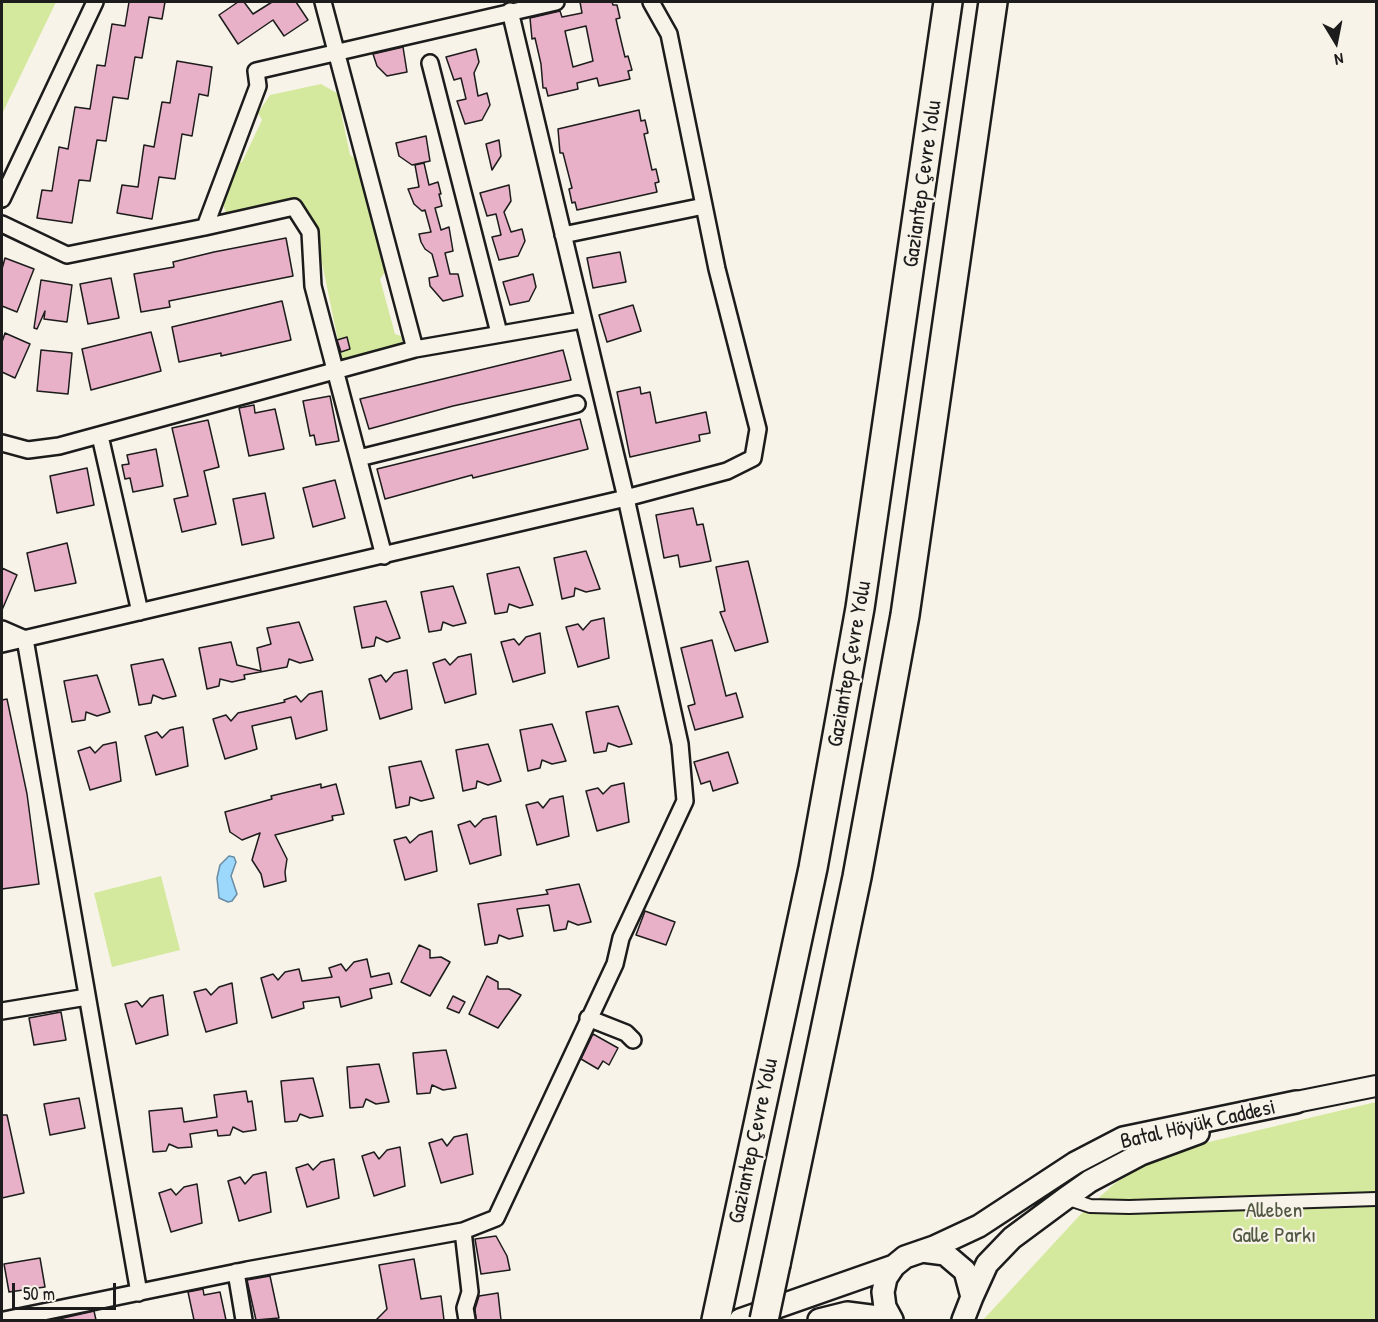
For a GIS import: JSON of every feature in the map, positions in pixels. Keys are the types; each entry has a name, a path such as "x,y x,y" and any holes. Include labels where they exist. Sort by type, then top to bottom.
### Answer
{"highway":[{"name":"Gaziantep Çevre Yolu","path":"716,1320 813,868 860,608 948,2"},
{"name":"Gaziantep Çevre Yolu","path":"764,1320 857,877 904,615 993,2"}],"main road":[{"name":"Batal Höyük Caddesi","path":"963,1320 987,1264 1012,1238 1090,1181 1141,1154 1179,1138 1296,1102"},
{"name":"Batal Höyük Caddesi","path":"740,1320 894,1266 905,1257 951,1240 979,1226 1075,1163 1123,1138 1296,1102"},
{"path":"918,1252 932,1251 956,1261 965,1271 972,1297"},
{"path":"892,1320 885,1306 883,1292 886,1278 894,1266"},
{"path":"819,1320 847,1313 884,1320"}],"street":[{"path":"2,199 95,2"},
{"path":"323,2 415,349"},
{"path":"205,227 258,86 256,71 338,54 510,11 556,2"},
{"path":"2,644 626,498 728,471 753,458 758,429 717,269 669,34 651,2"},
{"path":"4,1320 236,1272 463,1231 496,1218 615,964 621,938 686,801 680,744 626,498 510,11"},
{"path":"430,63 499,333"},
{"path":"562,235 704,206"},
{"path":"2,224 67,255 294,207 310,232 313,286 384,556"},
{"path":"2,442 28,450 100,436 415,349 582,320"},
{"path":"359,458 577,404"},
{"path":"100,436 140,612"},
{"path":"2,629 25,639"},
{"path":"25,639 139,1293"},
{"path":"2,1011 87,997"},
{"path":"588,1018 626,1033 633,1040"},
{"path":"1296,1102 1377,1086"},
{"path":"1066,1198 1090,1206 1129,1207 1377,1199"},
{"path":"463,1231 470,1292 465,1308 467,1320"},
{"path":"236,1272 244,1320"}],"green space":[{"path":"2,2 56,2 2,114"},
{"path":"321,84 342,96 344,107 341,112 350,155 357,160 386,271 380,279 395,334 401,336 405,351 343,365 313,219 307,216 228,221 222,200 234,163 242,162 262,120 258,113 270,95"},
{"path":"161,876 180,950 112,967 94,893"},
{"name":"Alleben Galle Parkı","path":"1376,1102 1376,1320 983,1320 1080,1215 1114,1184 1159,1154"}],"water":[{"path":"229,856 234,857 236,862 231,876 237,894 232,901 228,902 219,898 217,878 220,865"}],"building":[{"path":"129,2 165,2 162,19 149,17 142,58 135,57 128,99 113,97 106,141 97,140 90,181 79,180 72,223 37,218 42,190 52,191 59,147 68,149 75,107 90,109 97,65 105,66 112,24 125,26"},
{"path":"238,2 244,2 253,14 272,2 296,2 308,20 284,36 273,20 238,44 219,15"},
{"path":"580,2 612,2 613,5 617,5 620,18 616,19 618,28 625,57 628,56 632,70 628,71 630,79 599,86 597,78 577,83 578,89 548,96 546,88 543,88 541,64 535,38 532,39 530,18 560,11 562,17 582,13","holes":["586,26 593,61 573,67 565,31"]},
{"path":"403,47 407,72 387,76 377,66 373,54"},
{"path":"476,49 479,62 474,73 478,96 487,93 490,105 482,120 465,124 457,101 466,99 461,78 454,80 446,57"},
{"path":"177,61 212,67 208,96 199,94 192,136 182,134 175,179 159,177 152,219 117,213 122,185 138,187 144,145 154,147 162,102 170,103"},
{"path":"639,110 641,121 645,120 648,133 644,134 652,170 656,169 659,182 655,183 657,192 577,210 575,202 572,203 569,189 572,188 563,153 560,153 558,129"},
{"path":"426,136 430,161 412,165 399,156 396,143"},
{"path":"499,140 501,156 492,170 486,144"},
{"path":"424,163 429,185 438,182 442,206 435,208 441,230 449,227 453,251 445,253 450,274 458,274 463,296 443,301 430,286 429,278 438,276 432,254 425,249 419,234 431,232 425,210 422,211 414,204 408,189 419,187 415,165"},
{"path":"509,185 511,201 504,212 511,232 522,229 525,241 518,256 499,260 492,237 501,235 496,214 487,216 480,193"},
{"path":"286,238 293,276 169,301 170,307 141,312 134,274 174,267 173,262 214,252"},
{"path":"620,252 626,282 593,288 587,258"},
{"path":"5,258 34,269 17,312 2,306 2,269"},
{"path":"533,274 536,287 529,301 510,305 503,282"},
{"path":"111,278 119,318 88,324 80,284"},
{"path":"41,280 72,285 67,322 44,319 45,311 37,329 34,328"},
{"path":"282,301 291,340 221,356 221,353 179,362 172,327"},
{"path":"633,305 641,331 607,342 599,315"},
{"path":"151,332 161,371 91,390 82,349"},
{"path":"5,333 30,344 15,378 2,372 2,342"},
{"path":"347,337 350,349 341,352 337,340"},
{"path":"41,350 72,353 68,394 37,391"},
{"path":"563,350 571,380 453,406 369,429 360,399"},
{"path":"640,387 641,394 650,392 656,423 706,412 710,433 699,435 700,441 630,457 617,392"},
{"path":"330,396 339,441 316,445 314,435 310,436 303,401"},
{"path":"254,405 255,413 275,409 284,449 249,456 239,408"},
{"path":"580,419 588,449 473,478 472,475 385,499 377,469"},
{"path":"208,420 219,467 204,471 216,524 182,532 174,499 188,496 172,428"},
{"path":"156,449 163,486 133,492 130,478 125,479 122,465 129,464 127,455"},
{"path":"87,468 94,505 57,513 50,476"},
{"path":"335,480 345,518 313,527 303,488"},
{"path":"265,493 274,538 242,545 233,499"},
{"path":"693,508 697,525 703,524 711,561 680,567 678,555 664,558 656,515"},
{"path":"67,543 76,583 35,591 27,553"},
{"path":"586,551 600,589 586,592 575,588 574,596 562,599 554,558"},
{"path":"748,561 768,642 735,651 720,612 725,611 716,567"},
{"path":"519,567 533,605 520,608 509,604 507,612 495,614 487,574"},
{"path":"2,568 17,575 2,610"},
{"path":"453,586 466,623 453,626 443,622 441,630 429,632 421,592"},
{"path":"386,601 400,638 387,642 376,637 374,646 362,648 354,607"},
{"path":"604,618 609,658 578,667 566,627 578,624 583,630 591,621"},
{"path":"299,622 313,660 300,663 289,659 287,667 244,675 245,679 232,682 220,679 219,686 207,689 199,648 231,642 237,665 261,671 257,648 271,644 267,628"},
{"path":"540,633 545,673 513,682 501,642 514,639 519,645 526,637"},
{"path":"712,640 726,696 736,693 743,717 695,730 688,706 695,704 681,648"},
{"path":"471,654 476,694 445,703 433,663 445,659 450,665 458,657"},
{"path":"163,659 176,696 163,699 153,695 151,703 139,705 131,665"},
{"path":"407,670 412,709 380,719 369,679 381,675 386,682 394,673"},
{"path":"97,675 110,712 97,716 86,712 85,720 72,722 64,681"},
{"path":"322,691 327,730 296,739 291,717 252,726 257,749 225,759 213,719 226,715 231,721 238,713 285,702 284,700 296,696 301,702 309,694"},
{"path":"7,699 27,794 39,884 2,889 2,700"},
{"path":"618,706 632,744 619,747 608,743 606,751 594,753 586,712"},
{"path":"552,724 566,761 552,764 542,760 540,768 528,771 520,730"},
{"path":"183,727 188,766 156,775 145,736 157,732 162,738 170,730"},
{"path":"116,742 121,781 90,790 78,751 90,747 95,753 103,745"},
{"path":"488,744 501,781 488,785 477,781 476,788 463,791 456,750"},
{"path":"728,752 738,783 713,791 710,781 701,784 694,762"},
{"path":"421,761 434,798 421,801 410,797 409,805 396,808 389,767"},
{"path":"624,783 629,822 597,831 586,791 598,788 603,794 611,786"},
{"path":"321,784 321,788 336,784 344,814 332,816 333,820 275,835 287,859 286,881 264,887 261,874 252,860 260,833 242,840 230,832 225,812 272,799 271,796"},
{"path":"563,796 569,836 537,845 526,805 538,802 543,808 550,799"},
{"path":"496,816 501,855 470,864 458,825 470,821 475,827 483,819"},
{"path":"432,831 437,871 405,880 394,840 406,837 410,843 419,835"},
{"path":"579,884 591,922 578,925 568,921 566,929 554,931 549,905 517,909 523,936 509,939 499,935 497,943 485,945 478,904 548,894 546,890"},
{"path":"645,911 675,922 666,945 636,935"},
{"path":"419,945 430,950 430,958 441,957 450,962 430,996 401,982"},
{"path":"367,959 371,977 389,973 392,984 370,989 372,998 341,1007 339,997 303,1002 304,1008 272,1018 261,978 273,974 278,980 285,972 299,969 302,981 332,977 329,968 341,964 346,971 354,962"},
{"path":"487,976 498,982 498,989 509,989 521,995 498,1028 469,1014"},
{"path":"232,983 237,1023 206,1032 194,992 206,989 211,995 219,987"},
{"path":"163,995 168,1035 136,1044 125,1004 137,1001 142,1007 150,998"},
{"path":"453,996 465,1002 459,1013 447,1008"},
{"path":"61,1012 66,1040 34,1045 29,1018"},
{"path":"593,1034 618,1048 609,1065 603,1061 598,1069 581,1059"},
{"path":"446,1050 456,1088 443,1090 432,1085 430,1093 417,1094 413,1053"},
{"path":"379,1064 389,1102 376,1104 366,1099 363,1107 350,1108 347,1067"},
{"path":"313,1078 323,1116 310,1118 300,1114 297,1121 285,1122 281,1081"},
{"path":"246,1091 248,1102 252,1101 256,1130 243,1132 233,1127 230,1135 218,1136 217,1130 190,1134 192,1147 178,1148 169,1144 166,1151 153,1152 149,1111 182,1108 184,1122 217,1117 214,1095"},
{"path":"79,1098 85,1128 50,1135 44,1104"},
{"path":"2,1115 7,1115 24,1193 2,1198"},
{"path":"467,1134 473,1174 441,1183 429,1143 442,1139 447,1146 454,1137"},
{"path":"400,1147 405,1186 374,1196 362,1156 374,1152 379,1159 387,1150"},
{"path":"334,1159 339,1198 307,1207 296,1168 308,1164 313,1170 321,1162"},
{"path":"266,1172 271,1212 239,1221 228,1181 240,1177 245,1184 253,1175"},
{"path":"197,1184 202,1223 171,1232 159,1193 171,1189 176,1195 184,1187"},
{"path":"496,1236 507,1256 510,1270 481,1274 475,1239"},
{"path":"40,1258 45,1287 9,1292 4,1264"},
{"path":"414,1259 421,1299 441,1296 444,1320 376,1320 387,1309 379,1265"},
{"path":"270,1276 279,1318 256,1320 247,1280"},
{"path":"203,1289 204,1295 220,1292 226,1320 194,1320 188,1292"},
{"path":"498,1293 501,1320 476,1320 475,1309 479,1296"},
{"path":"94,1311 96,1320 59,1320 59,1319"}]}
